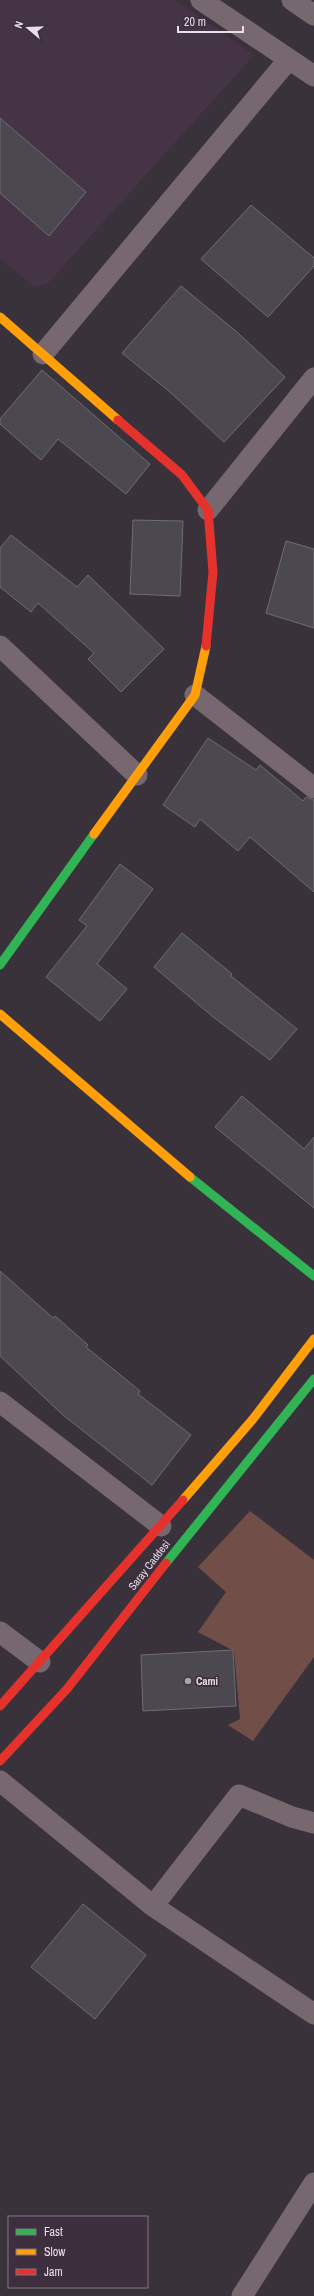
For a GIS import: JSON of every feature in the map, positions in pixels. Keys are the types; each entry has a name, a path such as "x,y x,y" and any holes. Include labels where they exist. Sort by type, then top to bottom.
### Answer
{"street":[{"path":"201,0 314,76"},
{"path":"292,0 314,15"},
{"path":"43,354 289,59"},
{"path":"0,317 182,475 208,510 213,572 208,635 195,695 0,965"},
{"path":"208,510 314,378"},
{"path":"0,646 137,775"},
{"path":"195,695 314,788"},
{"path":"0,1014 177,1166 314,1276"},
{"name":"Saray Caddesi","path":"0,1706 161,1526 253,1419 314,1339"},
{"name":"Saray Caddesi","path":"0,1762 67,1689 246,1462 314,1379"},
{"path":"0,1402 161,1526"},
{"path":"0,1632 40,1662"},
{"path":"0,1781 153,1906 314,2014"},
{"path":"153,1906 239,1795 292,1817 314,1822"},
{"path":"242,2296 314,2183"}],"shaded area":[{"path":"0,0 175,0 254,55 48,283 34,287 0,258"},
{"path":"250,1511 314,1560 314,1657 253,1741 228,1725 240,1719 234,1651 198,1632 226,1592 198,1567"}],"building":[{"path":"0,118 86,192 49,236 0,193"},
{"path":"251,205 314,258 314,266 268,317 201,259"},
{"path":"181,286 238,333 285,377 224,442 170,392 122,353"},
{"path":"42,370 150,464 126,494 58,439 41,460 0,424 0,419"},
{"path":"133,520 183,521 180,596 130,594"},
{"path":"11,535 77,587 88,575 164,649 121,692 88,659 94,653 38,603 31,612 0,587 0,548"},
{"path":"286,541 314,549 314,628 266,613"},
{"path":"208,738 256,770 260,765 303,801 306,797 314,800 314,892 250,837 238,851 200,819 195,827 163,805"},
{"path":"120,864 153,889 97,964 127,989 100,1021 46,977 87,926 79,920"},
{"path":"182,933 232,974 231,976 297,1029 270,1060 212,1016 154,967"},
{"path":"242,1096 304,1149 314,1137 314,1208 215,1127"},
{"path":"0,1271 53,1318 55,1316 88,1345 86,1347 140,1391 138,1394 191,1435 152,1485 63,1415 0,1356"},
{"name":"Cami","path":"233,1650 236,1706 143,1711 141,1655"},
{"path":"83,1904 146,1955 95,2019 31,1967"}],"traffic: fast":[{"path":"0,965 94,834"},
{"path":"190,1177 314,1276"},
{"path":"166,1563 314,1379"}],"traffic: slow":[{"path":"0,317 118,420"},
{"path":"94,834 195,695 206,646"},
{"path":"0,1014 190,1177"},
{"path":"183,1500 253,1419 314,1339"}],"traffic: jam":[{"path":"118,420 182,475 208,510 213,572 206,646"},
{"path":"0,1706 183,1500"},
{"path":"0,1761 67,1689 166,1563"}],"place":[{"name":"Cami","path":"188,1681"}]}
